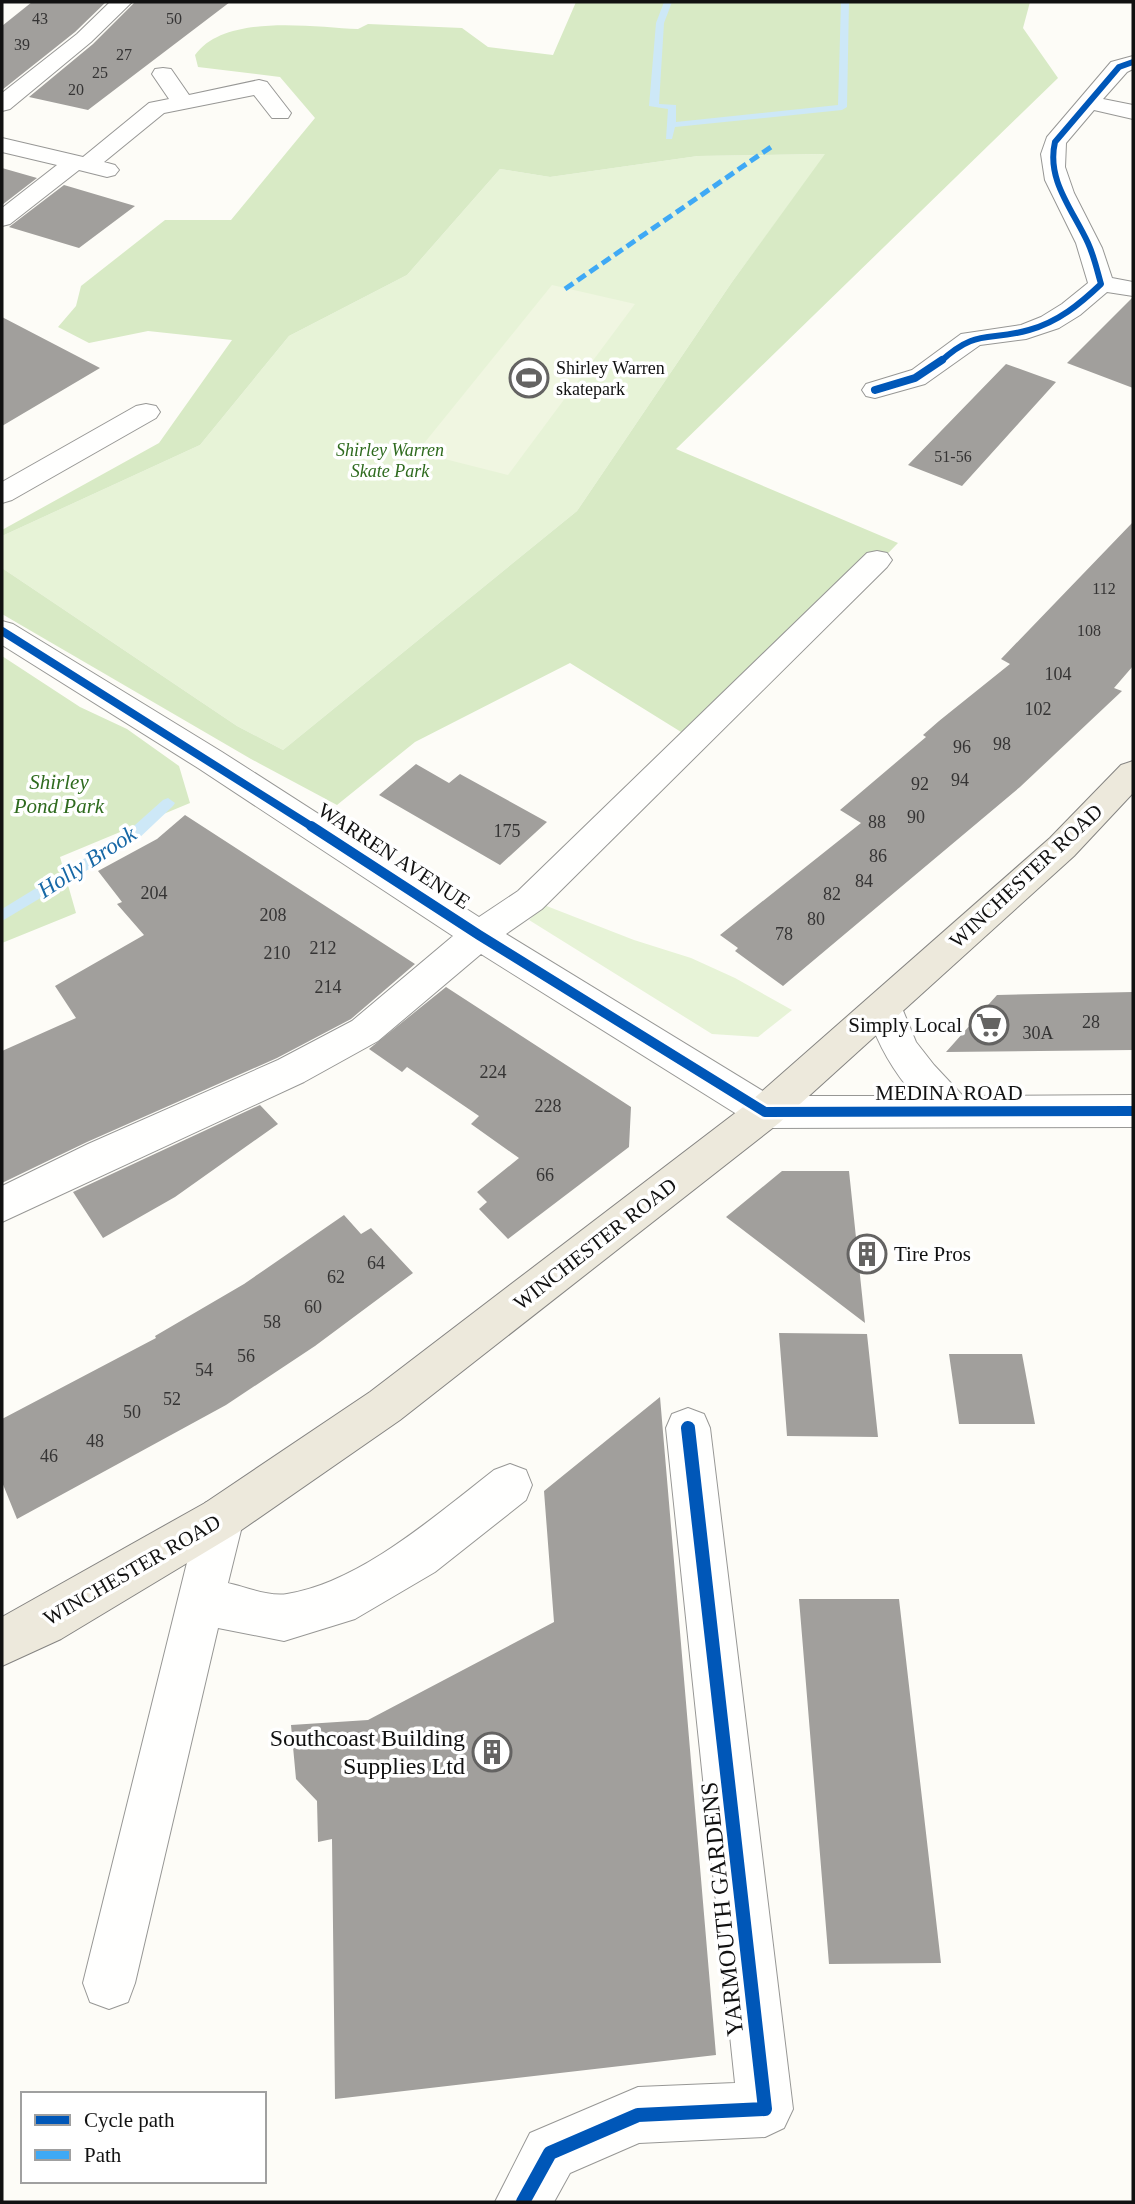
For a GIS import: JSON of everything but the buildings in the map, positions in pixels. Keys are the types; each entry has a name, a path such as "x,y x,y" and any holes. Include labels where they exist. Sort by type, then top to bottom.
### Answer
{"main road":[{"name":"WINCHESTER ROAD","path":"2,1642 44,1622 221,1518 385,1406 765,1112 1062,847 1133,773"}],"street":[{"path":"2,104 84,38 122,2"},
{"path":"1101,284 1088,243 1056,177 1051,153 1055,142 1119,67 1133,62"},
{"path":"163,74 183,103"},
{"path":"2,219 90,166 157,108 259,88 280,113"},
{"path":"1091,103 1133,112"},
{"path":"2,145 90,166"},
{"path":"1101,284 1133,289"},
{"path":"875,390 924,374 966,341 1037,328 1059,319 1077,308 1101,284"},
{"path":"2,494 146,412"},
{"path":"2,1205 102,1156 291,1071 365,1031 479,934 530,900 877,559"},
{"name":"WARREN AVENUE","path":"2,631 765,1112"},
{"name":"MEDINA ROAD","path":"884,1006 890,1032 900,1052 955,1112"},
{"name":"MEDINA ROAD","path":"765,1112 1133,1111"},
{"name":"YARMOUTH GARDENS","path":"523,2202 550,2153 638,2115 765,2109 688,1428"},
{"path":"201,1601 285,1618 338,1603 419,1556 510,1485"},
{"path":"109,1983 221,1518"}],"green space":[{"path":"576,2 1030,2 1023,28 1058,78 676,449 898,543 702,745 570,663 415,742 337,805 251,759 2,614 2,568 237,726 283,750 577,511 732,282 825,154 698,156 550,177 500,169 407,275 289,336 200,445 2,536 2,530 159,443 232,340 148,331 89,343 58,327 76,306 81,286 165,220 231,220 315,118 280,77 198,67 195,55 209,42 227,33 248,28 294,25 358,29 368,24 462,28 488,47 553,55"},
{"name":"Shirley Warren Skate Park","path":"826,154 732,282 577,511 283,750 237,726 2,568 2,536 200,445 289,336 407,275 500,169 550,177 698,156"},
{"name":"Shirley Warren skatepark","path":"552,285 635,304 508,475 417,452"},
{"name":"Shirley Pond Park","path":"2,656 80,707 127,729 179,766 190,803 60,857 76,913 2,943"},
{"path":"544,905 634,940 691,958 735,978 792,1010 758,1037 712,1034 529,920"}],"waterway":[{"name":"Holly Brook","path":"668,2 660,23 654,106 673,107 669,137"},
{"path":"671,125 842,107 845,2"},
{"name":"Holly Brook","path":"2,916 131,837 168,803"}],"marked path":[{"path":"565,289 771,147"}],"cycle path":[{"path":"875,390 921,375 971,339 1013,334 1050,322 1071,310 1101,284 1083,231 1057,180 1052,154 1055,142 1119,67 1133,62"},
{"path":"2,631 210,760 479,935 765,1112 1133,1111"},
{"path":"523,2202 550,2153 638,2115 765,2109 688,1428"}],"place":[{"name":"Shirley Warren skatepark","path":"529,378"},
{"name":"Simply Local","path":"989,1025"},
{"name":"Tire Pros","path":"867,1254"},
{"name":"Southcoast Building Supplies Ltd","path":"492,1752"}]}
